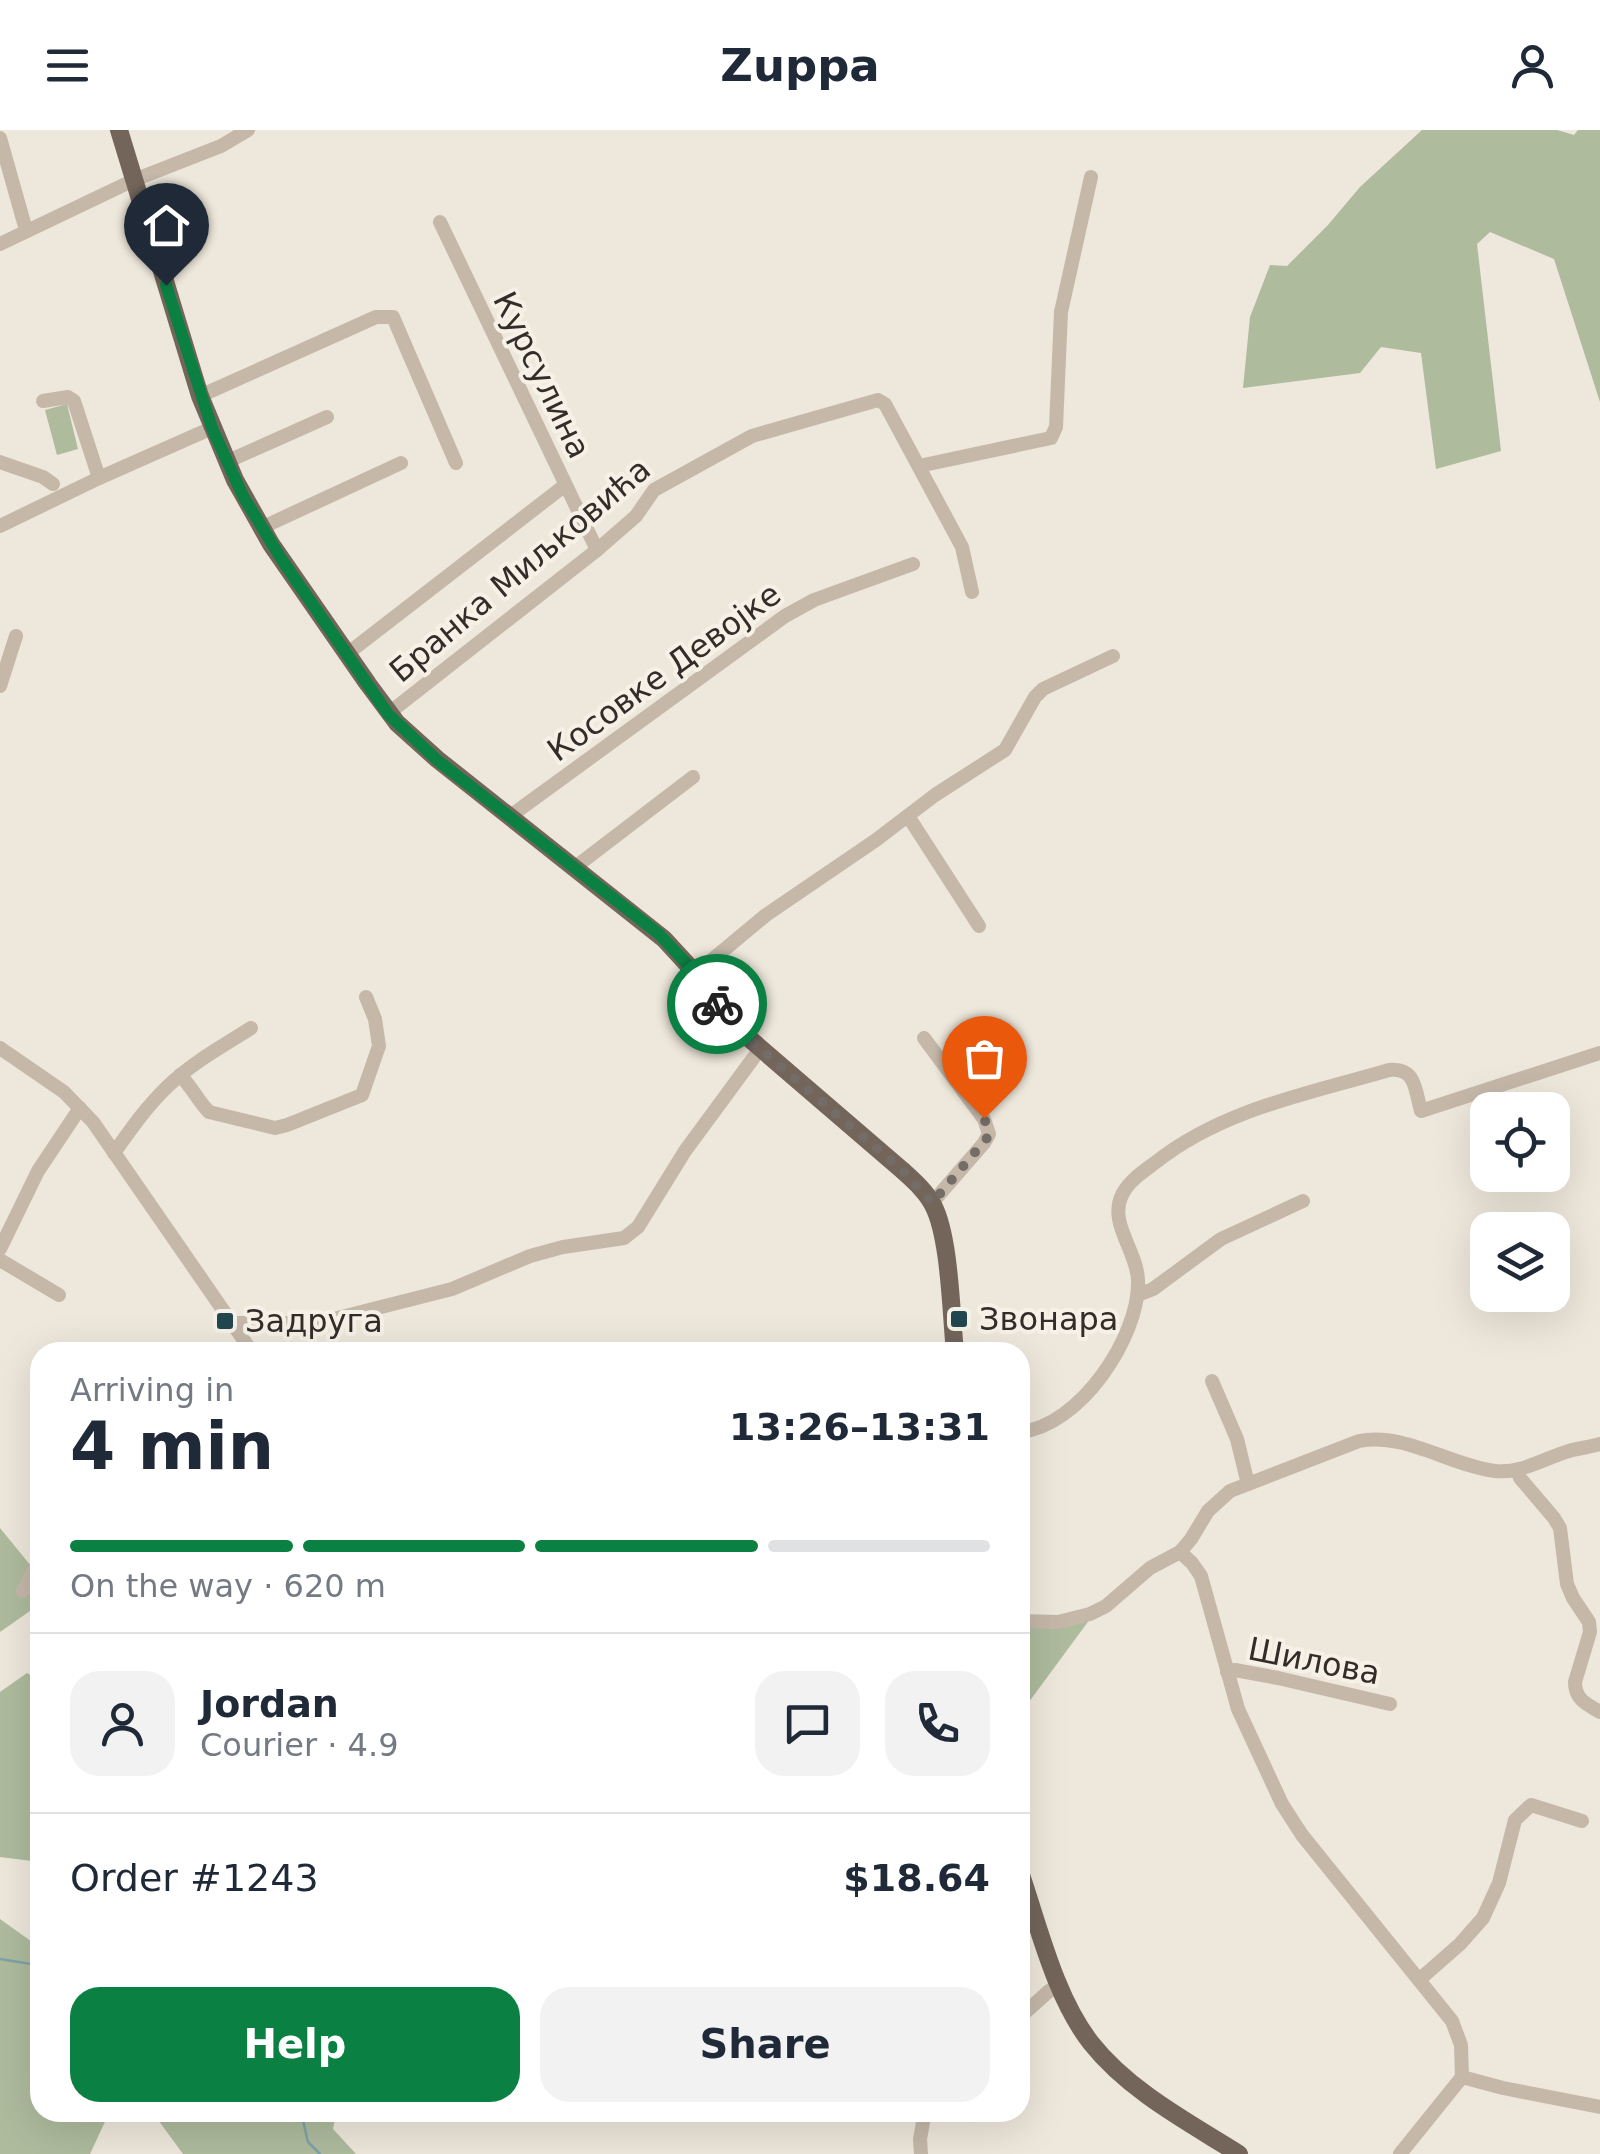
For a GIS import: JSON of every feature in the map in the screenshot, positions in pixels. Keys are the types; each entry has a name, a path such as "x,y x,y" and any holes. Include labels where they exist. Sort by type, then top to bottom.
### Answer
{"main road":[{"path":"119,130 200,396 226,462 261,528 346,654 388,714 421,746 659,934 732,1023 902,1170 932,1203 942,1230 954,1342"},
{"path":"1030,1900 1060,1985 1085,2035 1114,2068 1150,2096 1240,2154"}],"street":[{"path":"0,244 134,180 221,146 248,130"},
{"path":"0,138 26,230"},
{"path":"920,466 1051,438 1056,427 1061,312 1091,176"},
{"name":"Курсулина","path":"440,222 596,550"},
{"path":"200,396 376,317 393,317 456,463"},
{"path":"43,402 68,398 74,401 99,478"},
{"name":"Бранка Миљковића","path":"388,714 596,550 636,516 654,490 752,436 878,400 885,404 962,547 972,592"},
{"path":"226,462 327,416"},
{"path":"0,526 212,428"},
{"path":"0,462 53,484"},
{"path":"261,528 401,463"},
{"path":"346,654 564,486"},
{"name":"Косовке Девојке","path":"509,817 786,616 814,600 912,564"},
{"path":"0,686 16,636"},
{"path":"695,974 766,914 934,795 1005,750 1044,689 1113,656"},
{"path":"574,868 692,778"},
{"path":"908,816 979,926"},
{"path":"180,1075 210,1112 275,1128 362,1094 379,1046 375,1019 366,997"},
{"path":"114,1152 144,1112 180,1075 251,1028"},
{"path":"924,1038 984,1118 989,1134 932,1203"},
{"path":"0,1048 54,1084 80,1108 114,1152 240,1342"},
{"path":"230,1323 318,1323 452,1289 564,1246 624,1238 638,1227 684,1151 760,1049"},
{"path":"1030,1430 1056,1421 1109,1365 1126,1337 1138,1295 1136,1261 1118,1218 1118,1206 1132,1182 1181,1143 1242,1113 1389,1070 1400,1070 1410,1077 1421,1111 1600,1054"},
{"path":"0,1249 38,1171 80,1108"},
{"path":"1138,1295 1153,1289 1221,1238 1304,1202"},
{"path":"0,1260 60,1295"},
{"path":"1212,1381 1237,1439 1248,1484"},
{"path":"1030,1621 1058,1622 1106,1606 1150,1568 1180,1552 1212,1506 1230,1491 1359,1441 1394,1441 1491,1470 1517,1470 1600,1444"},
{"path":"1517,1470 1562,1534 1567,1584 1590,1627 1575,1692 1600,1712"},
{"path":"1180,1552 1201,1576 1238,1709 1282,1804 1302,1836 1456,2029 1463,2054 1462,2077 1400,2154"},
{"path":"23,1591 30,1578"},
{"name":"Шилова","path":"1227,1672 1278,1678 1390,1704"},
{"path":"1419,1980 1460,1944 1491,1904 1515,1820 1531,1805 1582,1821"},
{"path":"1030,2008 1060,1985"},
{"path":"1462,2077 1600,2108"},
{"path":"921,2154 923,2122"}],"green space":[{"path":"1422,130 1557,130 1574,135 1578,130 1600,130 1600,402 1554,259 1490,232 1477,244 1501,451 1436,469 1421,353 1381,347 1360,373 1243,388 1250,317 1270,265 1287,266 1360,187"},
{"path":"67,404 78,449 57,455 45,410"},
{"path":"0,1528 30,1565 30,1611 0,1632"},
{"path":"1093,1615 1030,1700 1030,1624"},
{"path":"30,1675 30,1861 0,1857 0,1692"},
{"path":"0,1919 30,1940 30,2122 105,2122 90,2154 0,2154"},
{"path":"160,2122 334,2122 333,2129 356,2154 183,2154"}],"waterway":[{"path":"0,1959 30,1964"},
{"path":"303,2122 308,2142 320,2154"}],"way so far":[{"path":"717,1004 760,1049 902,1170 932,1203 987,1138 984,1118"}],"place":[{"name":"Звонара","path":"959,1319"},
{"name":"Задруга","path":"225,1321"}],"route":[{"path":"166,285 200,396 243,496 262,530 388,714 437,760 659,934 717,1004"}]}
